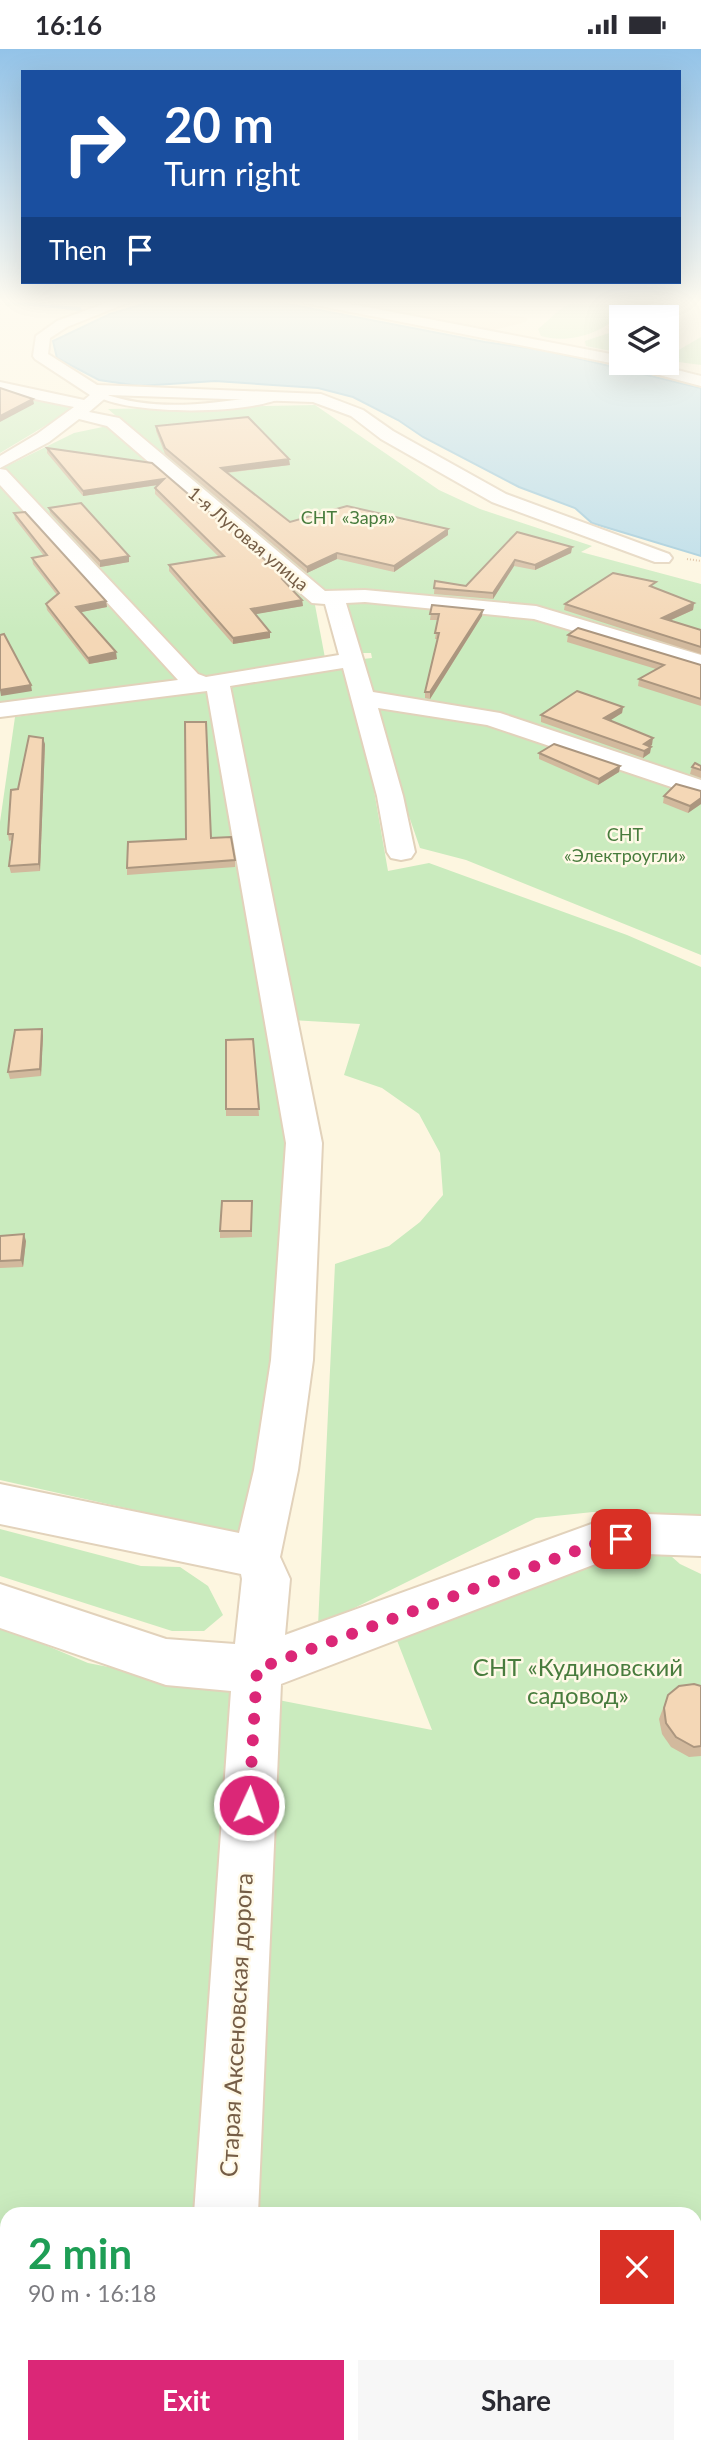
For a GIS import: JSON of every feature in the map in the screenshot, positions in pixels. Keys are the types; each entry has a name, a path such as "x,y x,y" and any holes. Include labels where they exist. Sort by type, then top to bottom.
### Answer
{"street":[{"path":"0,464 43,438 76,411"},
{"name":"1-я Луговая улица","path":"100,411 327,598"},
{"path":"353,411 387,435 499,498 662,558"},
{"path":"0,474 190,679 211,683"},
{"path":"401,852 390,796 363,698 352,661 327,598 365,596 536,613 701,662"},
{"path":"0,710 211,683 326,662 352,661"},
{"path":"0,1504 257,1557 276,1470 292,1360 304,1143 211,683"},
{"path":"363,698 491,718 701,789"},
{"path":"0,1606 166,1662 257,1669 597,1543 646,1534 701,1536"},
{"name":"Старая Аксеновская дорога","path":"226,2207 257,1669 266,1579 257,1557"}],"green space":[{"path":"0,411 69,411 0,453"},
{"name":"СНТ «Заря»","path":"110,411 324,411 439,490 480,509 592,546 581,552 701,584 701,657 538,610 325,596"},
{"path":"112,425 315,605 325,658 200,678 3,468 74,433"},
{"path":"0,482 183,682 0,708"},
{"path":"361,599 536,616 701,665 701,786 503,716 369,695 363,659 372,658 371,653 359,653 346,601"},
{"path":"347,664 359,704 388,871 429,863 627,935 701,967 701,1517 593,1512 536,1518 318,1626 335,1264 389,1246 420,1222 443,1195 440,1153 419,1114 382,1088 344,1075 360,1024 291,1020 231,683"},
{"path":"210,688 289,1144 270,1430 254,1503 237,1533 0,1480 0,822 15,717"},
{"name":"СНТ «Электроугли»","path":"375,705 494,723 701,794 701,955 466,860 420,848 381,735"},
{"path":"0,1529 141,1566 180,1567 208,1586 223,1615 204,1631 172,1631 0,1576"},
{"name":"СНТ «Кудиновский садовод»","path":"646,1534 680,1564 701,1574 701,2207 0,2207 0,1626 88,1663 432,1730 389,1620"}],"water":[{"path":"381,411 701,411 701,556 592,523 575,508 519,487 423,437"}],"building":[{"path":"248,417 289,459 221,468 290,522 347,506 448,529 394,566 337,553 307,567 165,448 156,426"},
{"path":"47,448 152,463 285,577 282,579 302,600 251,609 270,632 233,638 169,565 224,556 155,488 164,479 83,491"},
{"path":"81,503 129,556 100,561 49,508"},
{"path":"25,512 106,601 76,607 116,652 88,658 46,604 59,593 32,558 47,555 14,513"},
{"path":"517,532 572,547 535,565 515,560 493,593 434,588 435,581 466,586"},
{"path":"613,573 656,582 650,586 694,603 662,618 701,630 701,647 565,604"},
{"path":"432,605 483,610 430,692 425,692 439,633 435,633 439,614 430,614"},
{"path":"578,628 701,665 701,699 639,679 664,665 568,635"},
{"path":"4,634 31,685 0,690 0,635"},
{"path":"577,691 623,707 604,718 653,738 644,744 651,747 644,751 541,715"},
{"path":"185,722 206,722 211,838 231,837 235,860 127,868 128,842 186,839"},
{"path":"29,736 43,738 39,864 9,866 13,834 8,834 11,790 18,789"},
{"path":"554,744 620,766 599,779 539,753"},
{"path":"695,763 701,766 701,770 692,767"},
{"path":"676,784 701,791 701,798 690,806 664,796"},
{"path":"42,1029 40,1069 8,1072 15,1030"},
{"path":"253,1039 259,1109 226,1109 226,1040"},
{"path":"222,1201 252,1201 251,1231 220,1231"},
{"path":"24,1234 21,1260 0,1261 0,1236"},
{"path":"679,1686 701,1686 701,1746 694,1747 676,1737 666,1723 664,1708 668,1695"}],"route":[{"path":"249,1805 257,1669 597,1543 621,1539"}]}
